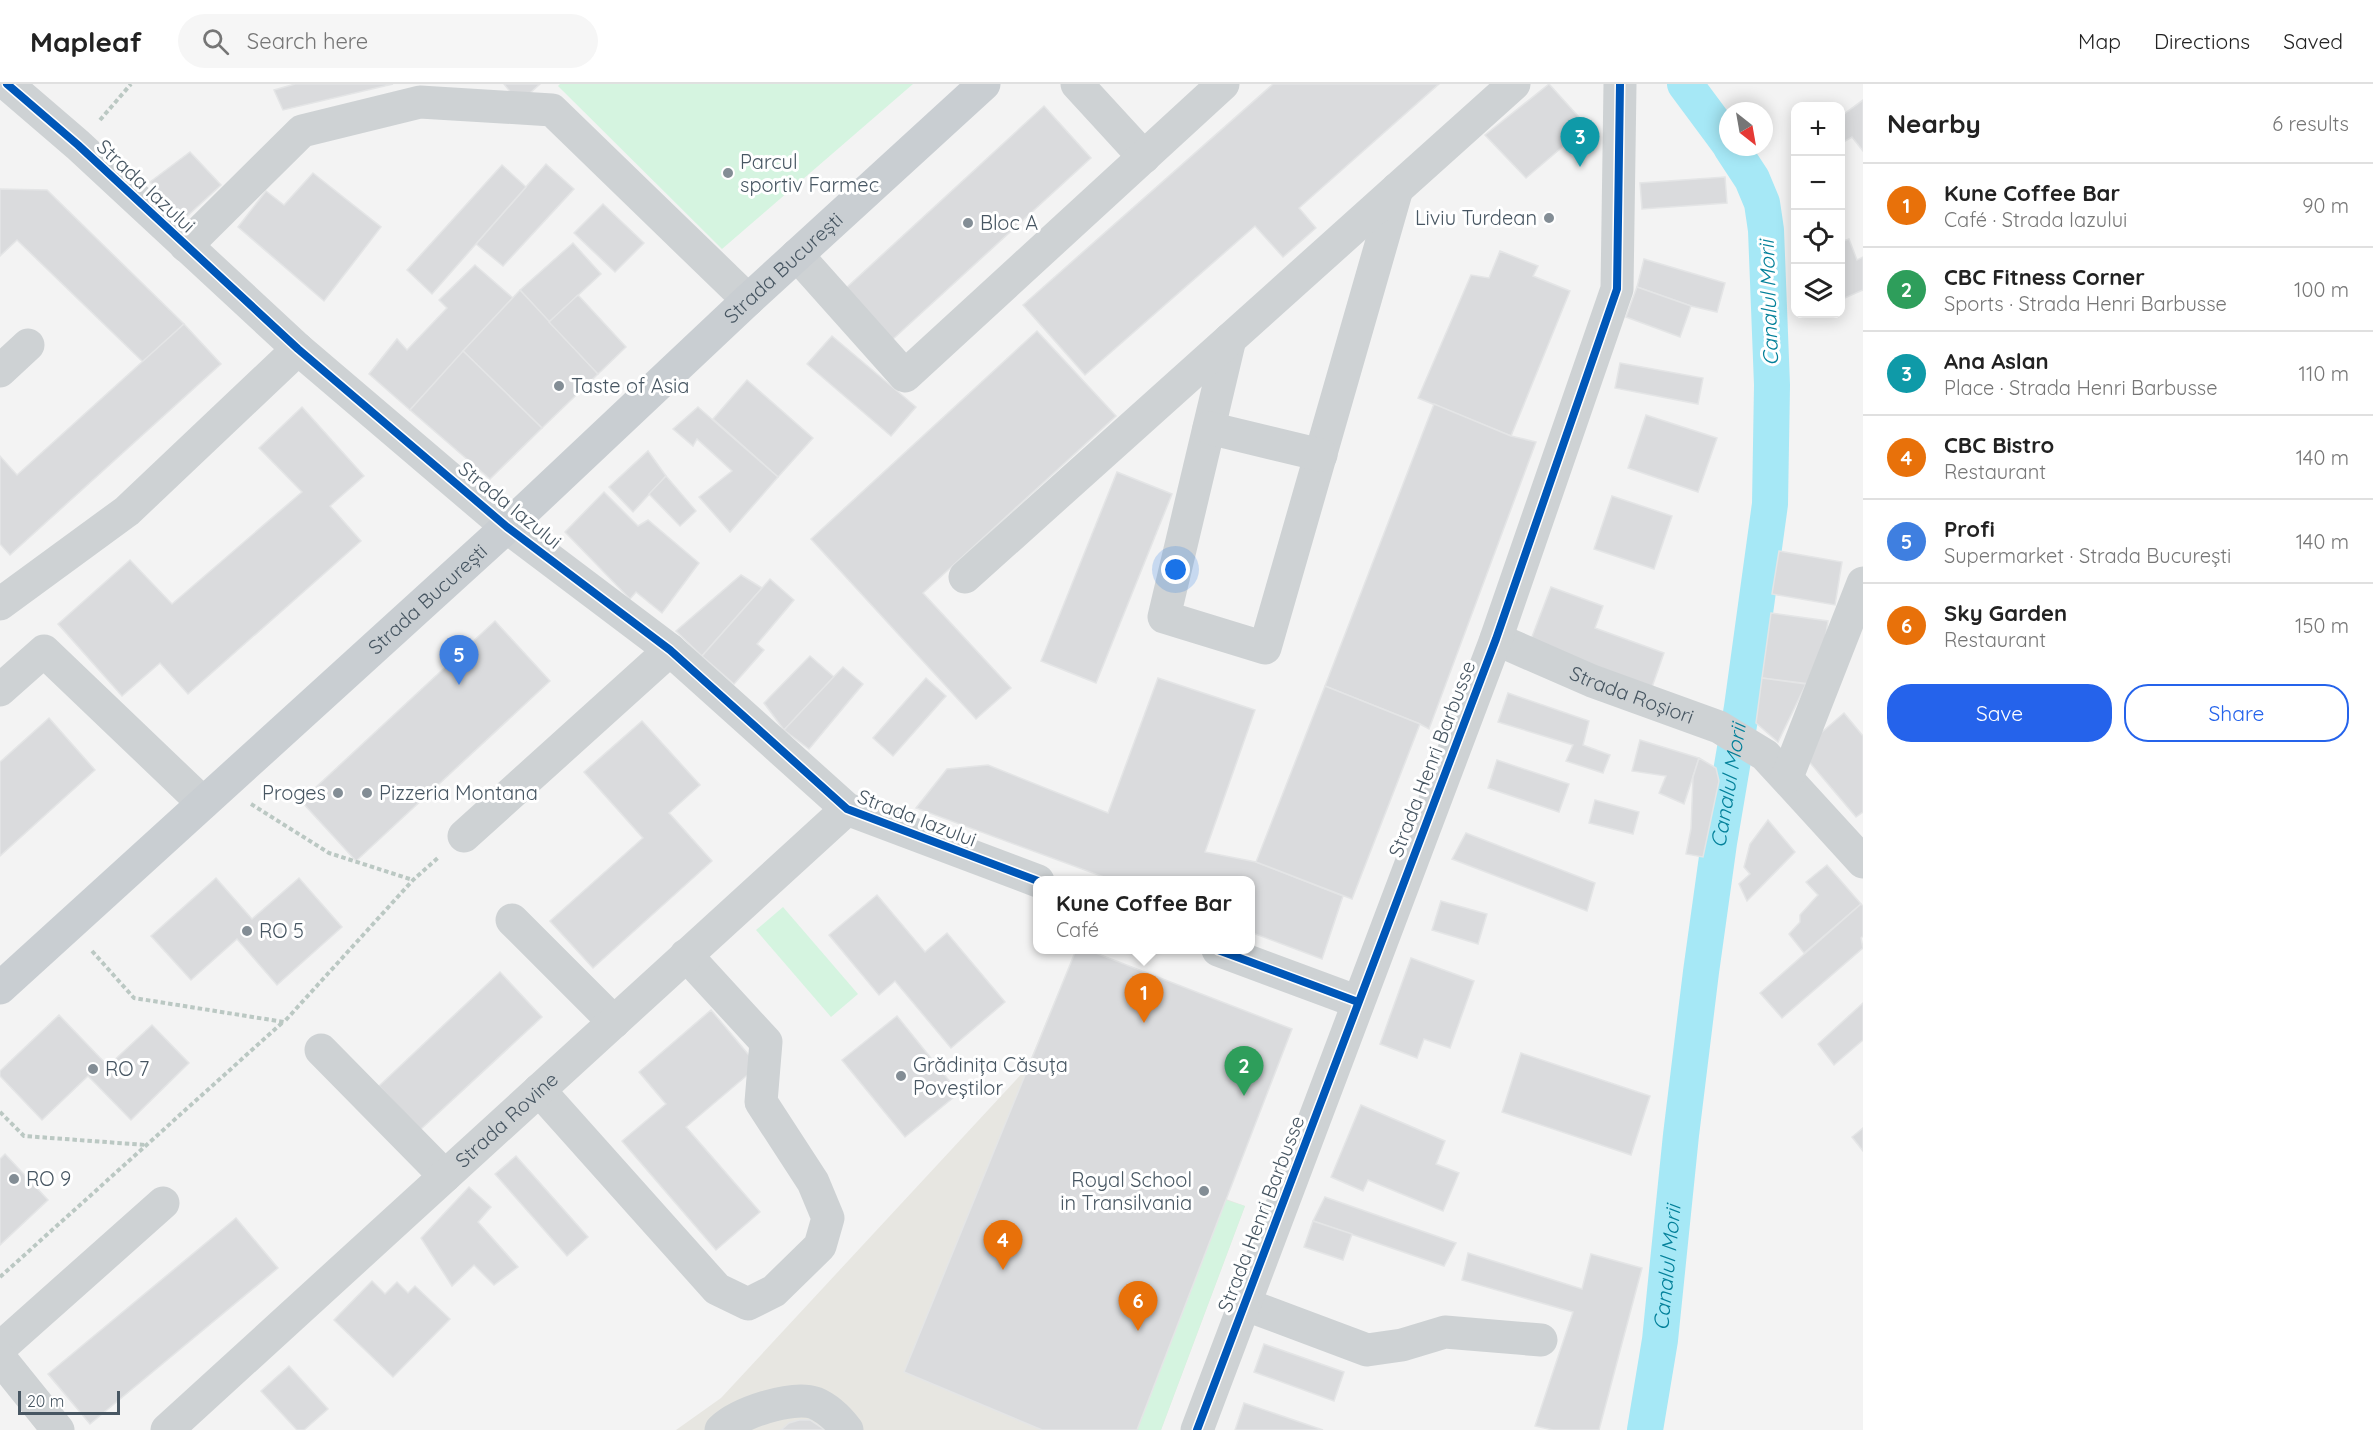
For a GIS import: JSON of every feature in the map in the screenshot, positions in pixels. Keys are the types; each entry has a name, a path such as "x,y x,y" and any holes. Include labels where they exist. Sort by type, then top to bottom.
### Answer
{"main road":[{"name":"Strada București","path":"0,988 507,527 748,300 984,84"}],"street":[{"path":"1077,84 1144,157"},
{"path":"797,255 905,376 1223,84"},
{"path":"964,577 1514,84"},
{"name":"Strada Henri Barbusse","path":"1197,1430 1496,639 1617,289 1620,84"},
{"name":"Strada Iazului","path":"8,96 78,146 298,349 507,527 670,650 847,809 1033,879"},
{"path":"186,246 302,131 420,102 552,110 748,300"},
{"path":"1230,339 1164,617 1265,648 1397,189"},
{"path":"0,371 28,345"},
{"path":"0,604 127,512 298,349"},
{"path":"1209,428 1321,455"},
{"path":"1776,766 1863,583"},
{"name":"Strada Roșiori","path":"1496,639 1592,681 1719,727 1776,766 1863,862"},
{"path":"464,836 670,650"},
{"path":"0,690 44,651 212,794"},
{"name":"Strada Rovine","path":"167,1430 847,809"},
{"path":"512,920 614,1022"},
{"path":"1229,954 1358,1002"},
{"path":"538,1090 717,1288 748,1304 774,1291 820,1246 828,1218 813,1182 761,1102 766,1042 686,956"},
{"path":"321,1050 445,1176"},
{"path":"0,1348 163,1203"},
{"path":"1244,1304 1368,1350 1402,1345 1445,1332 1541,1340"},
{"path":"0,1358 58,1430"},
{"path":"721,1430 747,1414 786,1402 807,1401 834,1414 847,1430"}],"path":[{"path":"118,100 131,84"},
{"path":"212,794 329,853 413,880"},
{"path":"1,1275 284,1022 413,880 464,836"},
{"path":"69,925 134,998 284,1022"},
{"path":"0,1112 24,1137 146,1145"}],"shaded area":[{"path":"1074,954 1098,954 1292,1029 1226,1199 1245,1206 1161,1430 676,1430 721,1398 1027,1068"}],"green space":[{"name":"Parcul sportiv Farmec","path":"560,84 913,84 722,249 558,86"},
{"path":"783,907 858,994 831,1017 756,930"},
{"path":"1226,1200 1245,1206 1161,1430 1137,1430"}],"building":[{"path":"295,84 393,84 283,110 274,90"},
{"path":"504,84 540,84 519,103"},
{"path":"1273,84 1439,84 1299,208 1316,228 1283,257 1255,226 1085,375 1023,305"},
{"path":"1549,84 1587,126 1526,178 1485,135"},
{"path":"1863,100 1863,151 1852,137 1845,141 1845,113"},
{"name":"Bloc A","path":"1044,106 1091,158 892,340 845,289"},
{"path":"190,152 221,185 185,218 150,182"},
{"path":"546,164 574,189 503,266 476,244"},
{"path":"502,165 526,187 432,294 407,270"},
{"path":"313,173 381,227 324,301 238,227 266,191 284,205"},
{"path":"1725,177 1727,203 1642,209 1640,183"},
{"path":"0,189 47,190 184,324 143,362 17,240 0,256"},
{"path":"603,204 644,243 615,272 574,233"},
{"path":"1849,239 1857,260 1863,257 1863,290 1845,298 1845,264 1845,240"},
{"path":"573,243 601,274 549,322 520,290"},
{"path":"1500,251 1538,266 1533,276 1570,291 1511,436 1418,398 1471,275 1489,278"},
{"path":"1644,259 1725,283 1717,312 1691,306 1637,287"},
{"path":"475,265 513,298 410,410 369,374 397,339 407,350 447,308 439,300"},
{"path":"1637,287 1691,306 1680,337 1626,317"},
{"path":"520,290 598,374 542,428 463,351"},
{"path":"578,295 626,347 598,374 549,322"},
{"path":"184,324 221,364 10,555 0,544 0,456 17,475"},
{"path":"1037,331 1116,416 923,593 1011,688 976,719 811,539"},
{"path":"832,336 916,407 891,436 807,364"},
{"path":"463,351 542,428 490,479 410,410"},
{"path":"1620,363 1703,378 1698,404 1615,388"},
{"path":"747,380 813,438 778,477 713,419"},
{"path":"1434,404 1511,436 1536,442 1429,729 1325,686"},
{"path":"302,407 364,476 330,506 361,541 188,694 160,663 122,696 58,624 130,560 172,604 302,492 259,448"},
{"path":"698,407 778,477 730,532 699,497 732,471 697,439 693,446 673,429"},
{"path":"1646,415 1717,438 1698,492 1628,468"},
{"path":"648,451 666,476 633,512 609,487"},
{"path":"1117,472 1172,494 1096,683 1041,661"},
{"path":"666,476 696,511 680,526 649,494"},
{"path":"604,492 638,526 648,520 699,563 662,613 636,592 630,599 565,532"},
{"path":"1612,496 1672,516 1654,569 1594,549"},
{"path":"1779,551 1842,562 1835,605 1772,594"},
{"path":"741,575 762,588 702,656 676,631"},
{"path":"770,579 794,600 757,644 764,650 734,684 702,656"},
{"path":"1551,587 1603,606 1595,628 1664,653 1652,687 1530,642"},
{"path":"1771,613 1828,621 1818,685 1762,678"},
{"path":"495,621 550,681 356,861 301,801"},
{"path":"810,656 834,677 784,730 764,703"},
{"path":"843,667 863,684 809,749 784,730"},
{"path":"926,678 946,696 893,756 873,738"},
{"path":"1158,678 1255,710 1205,852 1256,862 1343,896 1322,959 1255,934 1255,876 1101,876 916,808 947,769 988,765 1108,813"},
{"path":"1762,678 1806,684 1778,742 1756,723"},
{"path":"1325,686 1420,724 1352,899 1256,862"},
{"path":"1508,693 1589,721 1583,745 1610,755 1603,773 1566,761 1573,745 1498,722"},
{"path":"1844,713 1863,736 1863,812 1856,817 1800,751"},
{"path":"49,718 95,770 0,856 0,762"},
{"path":"642,721 700,785 669,813 712,861 593,968 550,921 643,838 584,772"},
{"path":"1640,740 1699,758 1684,804 1659,793 1666,776 1632,771"},
{"path":"1699,758 1716,768 1719,781 1703,857 1686,854 1691,829 1693,777"},
{"path":"1497,760 1569,784 1559,812 1488,788"},
{"path":"1595,800 1639,812 1633,834 1589,823"},
{"path":"1768,820 1795,852 1747,901 1739,884 1750,874 1744,867 1750,844"},
{"path":"1466,833 1595,883 1587,911 1452,859"},
{"path":"1827,865 1861,904 1804,953 1789,934 1800,922 1800,915 1818,895 1806,882"},
{"name":"RO 5","path":"216,878 252,919 299,878 342,927 277,985 237,939 191,980 151,936"},
{"path":"877,895 925,952 947,933 1005,1002 951,1048 895,981 879,995 829,935"},
{"path":"1441,901 1487,914 1478,944 1432,930"},
{"path":"1861,904 1863,906 1863,936 1861,938 1863,948 1782,1018 1760,993"},
{"path":"1074,954 1098,954 1292,1029 1137,1430 1042,1430 904,1372"},
{"path":"1411,958 1474,981 1450,1048 1424,1039 1417,1058 1380,1044"},
{"path":"500,972 542,1017 420,1130 379,1086"},
{"path":"1863,1003 1863,1040 1834,1065 1818,1044"},
{"path":"711,1010 758,1066 686,1127 760,1212 716,1250 622,1141 666,1104 639,1072"},
{"name":"RO 7","path":"59,1015 108,1066 152,1025 189,1063 131,1120 88,1076 42,1120 0,1076 0,1071"},
{"name":"Grădinița Căsuța Poveștilor","path":"897,1016 959,1093 905,1137 842,1060"},
{"path":"1521,1053 1650,1096 1631,1155 1502,1112"},
{"path":"1361,1105 1445,1141 1436,1164 1459,1173 1443,1211 1368,1180 1363,1191 1331,1177"},
{"path":"1863,1128 1863,1151 1852,1137"},
{"name":"RO 9","path":"5,1154 48,1200 0,1245 0,1159"},
{"path":"516,1156 588,1237 567,1256 495,1174"},
{"path":"469,1187 491,1207 478,1222 518,1267 494,1285 474,1265 452,1286 421,1238"},
{"path":"1325,1197 1456,1243 1444,1266 1313,1221"},
{"path":"236,1218 278,1268 90,1424 48,1374"},
{"path":"1313,1221 1352,1234 1343,1260 1304,1247"},
{"path":"1468,1253 1582,1289 1591,1254 1642,1268 1599,1430 1553,1430 1535,1426 1573,1312 1462,1280"},
{"path":"372,1281 385,1294 397,1282 408,1293 415,1286 450,1319 393,1377 334,1320"},
{"path":"1264,1344 1344,1372 1334,1401 1254,1372"},
{"path":"289,1366 328,1409 304,1430 297,1430 261,1391"},
{"path":"1244,1403 1323,1430 1235,1430"},
{"path":"810,1420 825,1430 781,1430 789,1423"}],"waterway":[{"name":"Canalul Morii","path":"1685,84 1719,130"},
{"name":"Canalul Morii","path":"1645,1430 1660,1340 1681,1135 1701,972 1719,843 1742,707 1770,504 1772,385 1766,230 1762,203 1752,179 1737,156"}],"cycle path":[{"path":"7,84 78,145 298,349 507,527 670,650 847,809 1033,879"},
{"path":"1197,1430 1496,639 1617,289 1620,84"},
{"path":"1229,954 1358,1002"}],"place":[{"name":"Ana Aslan","path":"1580,167"},
{"name":"Parcul sportiv Farmec","path":"728,173"},
{"name":"Liviu Turdean","path":"1549,218"},
{"name":"Bloc A","path":"968,223"},
{"name":"Taste of Asia","path":"559,386"},
{"name":"Profi","path":"459,685"},
{"name":"Proges","path":"338,793"},
{"name":"Pizzeria Montana","path":"367,793"},
{"name":"RO 5","path":"247,931"},
{"name":"Kune Coffee Bar","path":"1144,1023"},
{"name":"RO 7","path":"93,1069"},
{"name":"Grădinița Căsuța Poveștilor","path":"901,1076"},
{"name":"CBC Fitness Corner","path":"1244,1096"},
{"name":"RO 9","path":"14,1179"},
{"name":"Royal School in Transilvania","path":"1204,1191"},
{"name":"CBC Bistro","path":"1003,1270"},
{"name":"Sky Garden","path":"1138,1331"}]}
